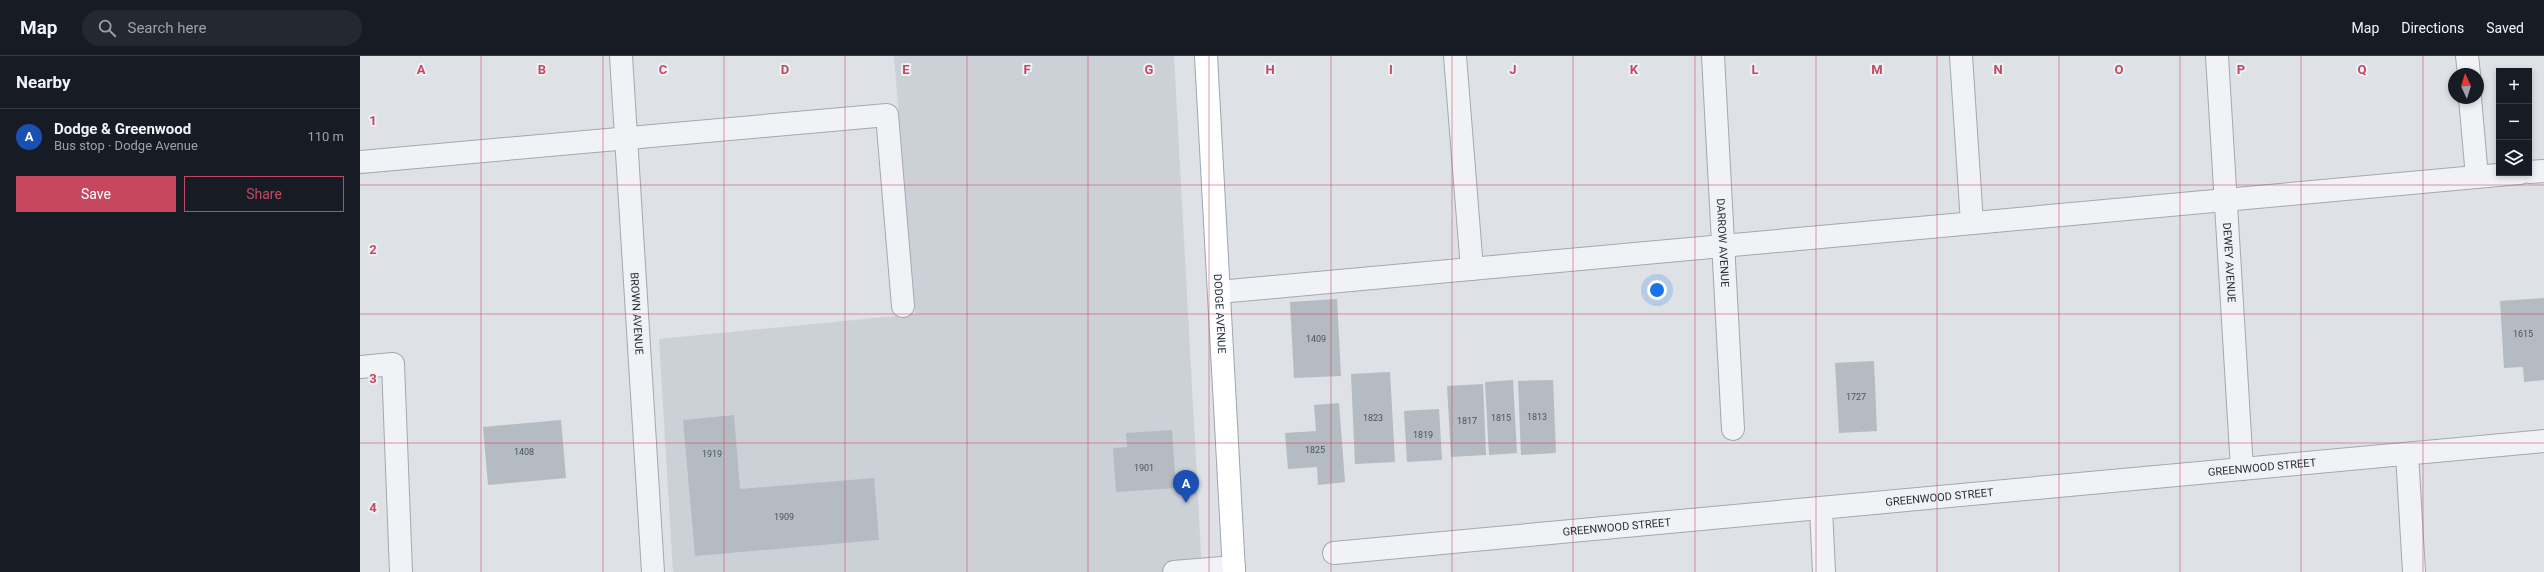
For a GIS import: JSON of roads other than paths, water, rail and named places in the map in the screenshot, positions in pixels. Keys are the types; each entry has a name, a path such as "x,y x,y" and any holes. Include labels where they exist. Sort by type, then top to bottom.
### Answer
{"main road":[{"name":"DODGE AVENUE","path":"1206,56 1234,569"}],"street":[{"name":"BROWN AVENUE","path":"621,56 653,572"},
{"path":"1455,56 1472,269"},
{"name":"DARROW AVENUE","path":"1713,56 1733,429"},
{"path":"1961,56 1972,223"},
{"name":"DEWEY AVENUE","path":"2217,56 2242,469"},
{"path":"2467,56 2468,68"},
{"path":"2471,104 2477,177"},
{"path":"360,162 887,115 903,306"},
{"path":"2532,172 2544,171"},
{"path":"1219,292 2496,175"},
{"path":"360,367 393,364 401,572"},
{"name":"GREENWOOD STREET","path":"1334,553 2544,442"},
{"path":"2407,454 2414,572"},
{"path":"1821,508 1824,572"},
{"path":"1174,572 1234,569"}],"place":[{"name":"Dodge & Greenwood","path":"1186,503"}]}
